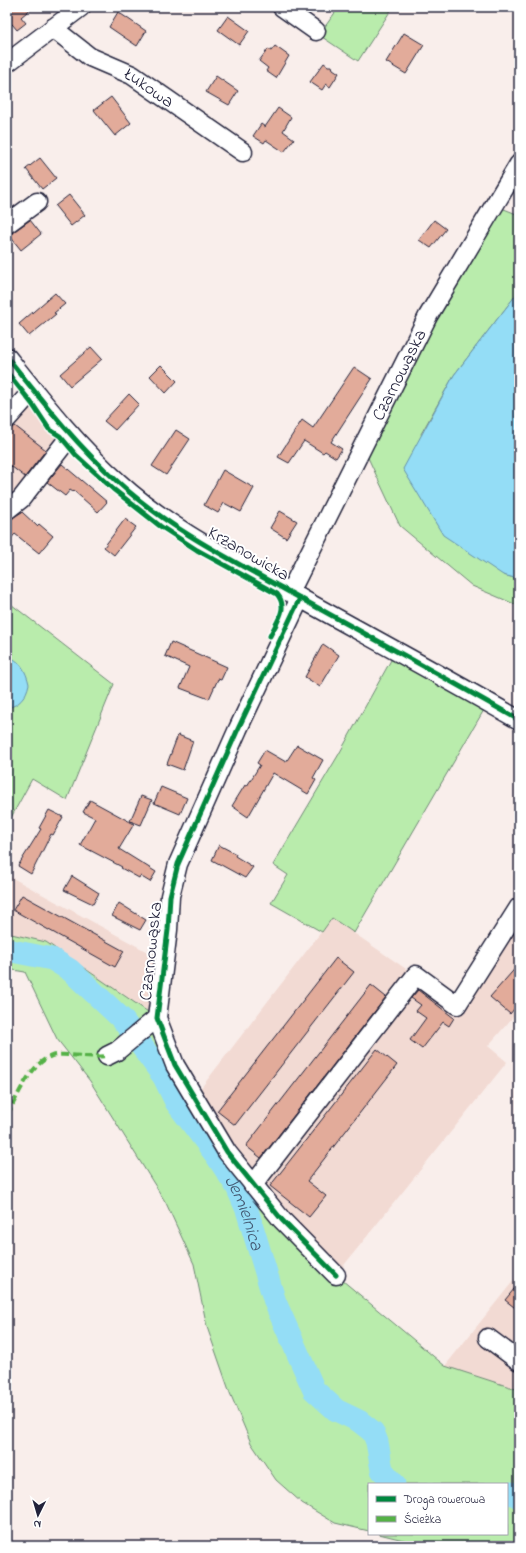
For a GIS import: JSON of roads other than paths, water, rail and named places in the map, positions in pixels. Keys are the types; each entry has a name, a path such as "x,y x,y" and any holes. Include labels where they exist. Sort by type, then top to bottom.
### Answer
{"street":[{"path":"282,7 316,31"},
{"path":"7,63 53,28 74,9"},
{"name":"Łukowa","path":"53,28 83,52 132,75 243,152"},
{"name":"Czarnowąska","path":"336,1275 282,1220 227,1152 175,1066 157,1018 168,930 170,896 178,864 295,595 428,316 519,164"},
{"path":"7,224 37,202"},
{"name":"Krzanowicka","path":"7,357 71,436 120,484 159,514 211,548 519,720"},
{"path":"7,419 33,390"},
{"path":"7,510 21,499 71,436"},
{"path":"253,1185 416,975 457,1005 519,906"},
{"path":"107,1056 117,1051 157,1018"},
{"path":"488,1338 519,1361"}],"water":[{"path":"519,291 519,579 503,575 443,535 403,469 454,375"},
{"path":"7,657 16,660 22,666 29,684 22,700 16,705 7,708"}],"waterway":[{"name":"Jemielnica","path":"7,950 52,959 70,970 122,1019 164,1077 176,1102 216,1155 237,1187 247,1210 275,1302 314,1390 336,1410 359,1421 373,1432 377,1442 382,1470 393,1483"},
{"name":"Jemielnica","path":"508,1494 512,1493 519,1497"}]}
